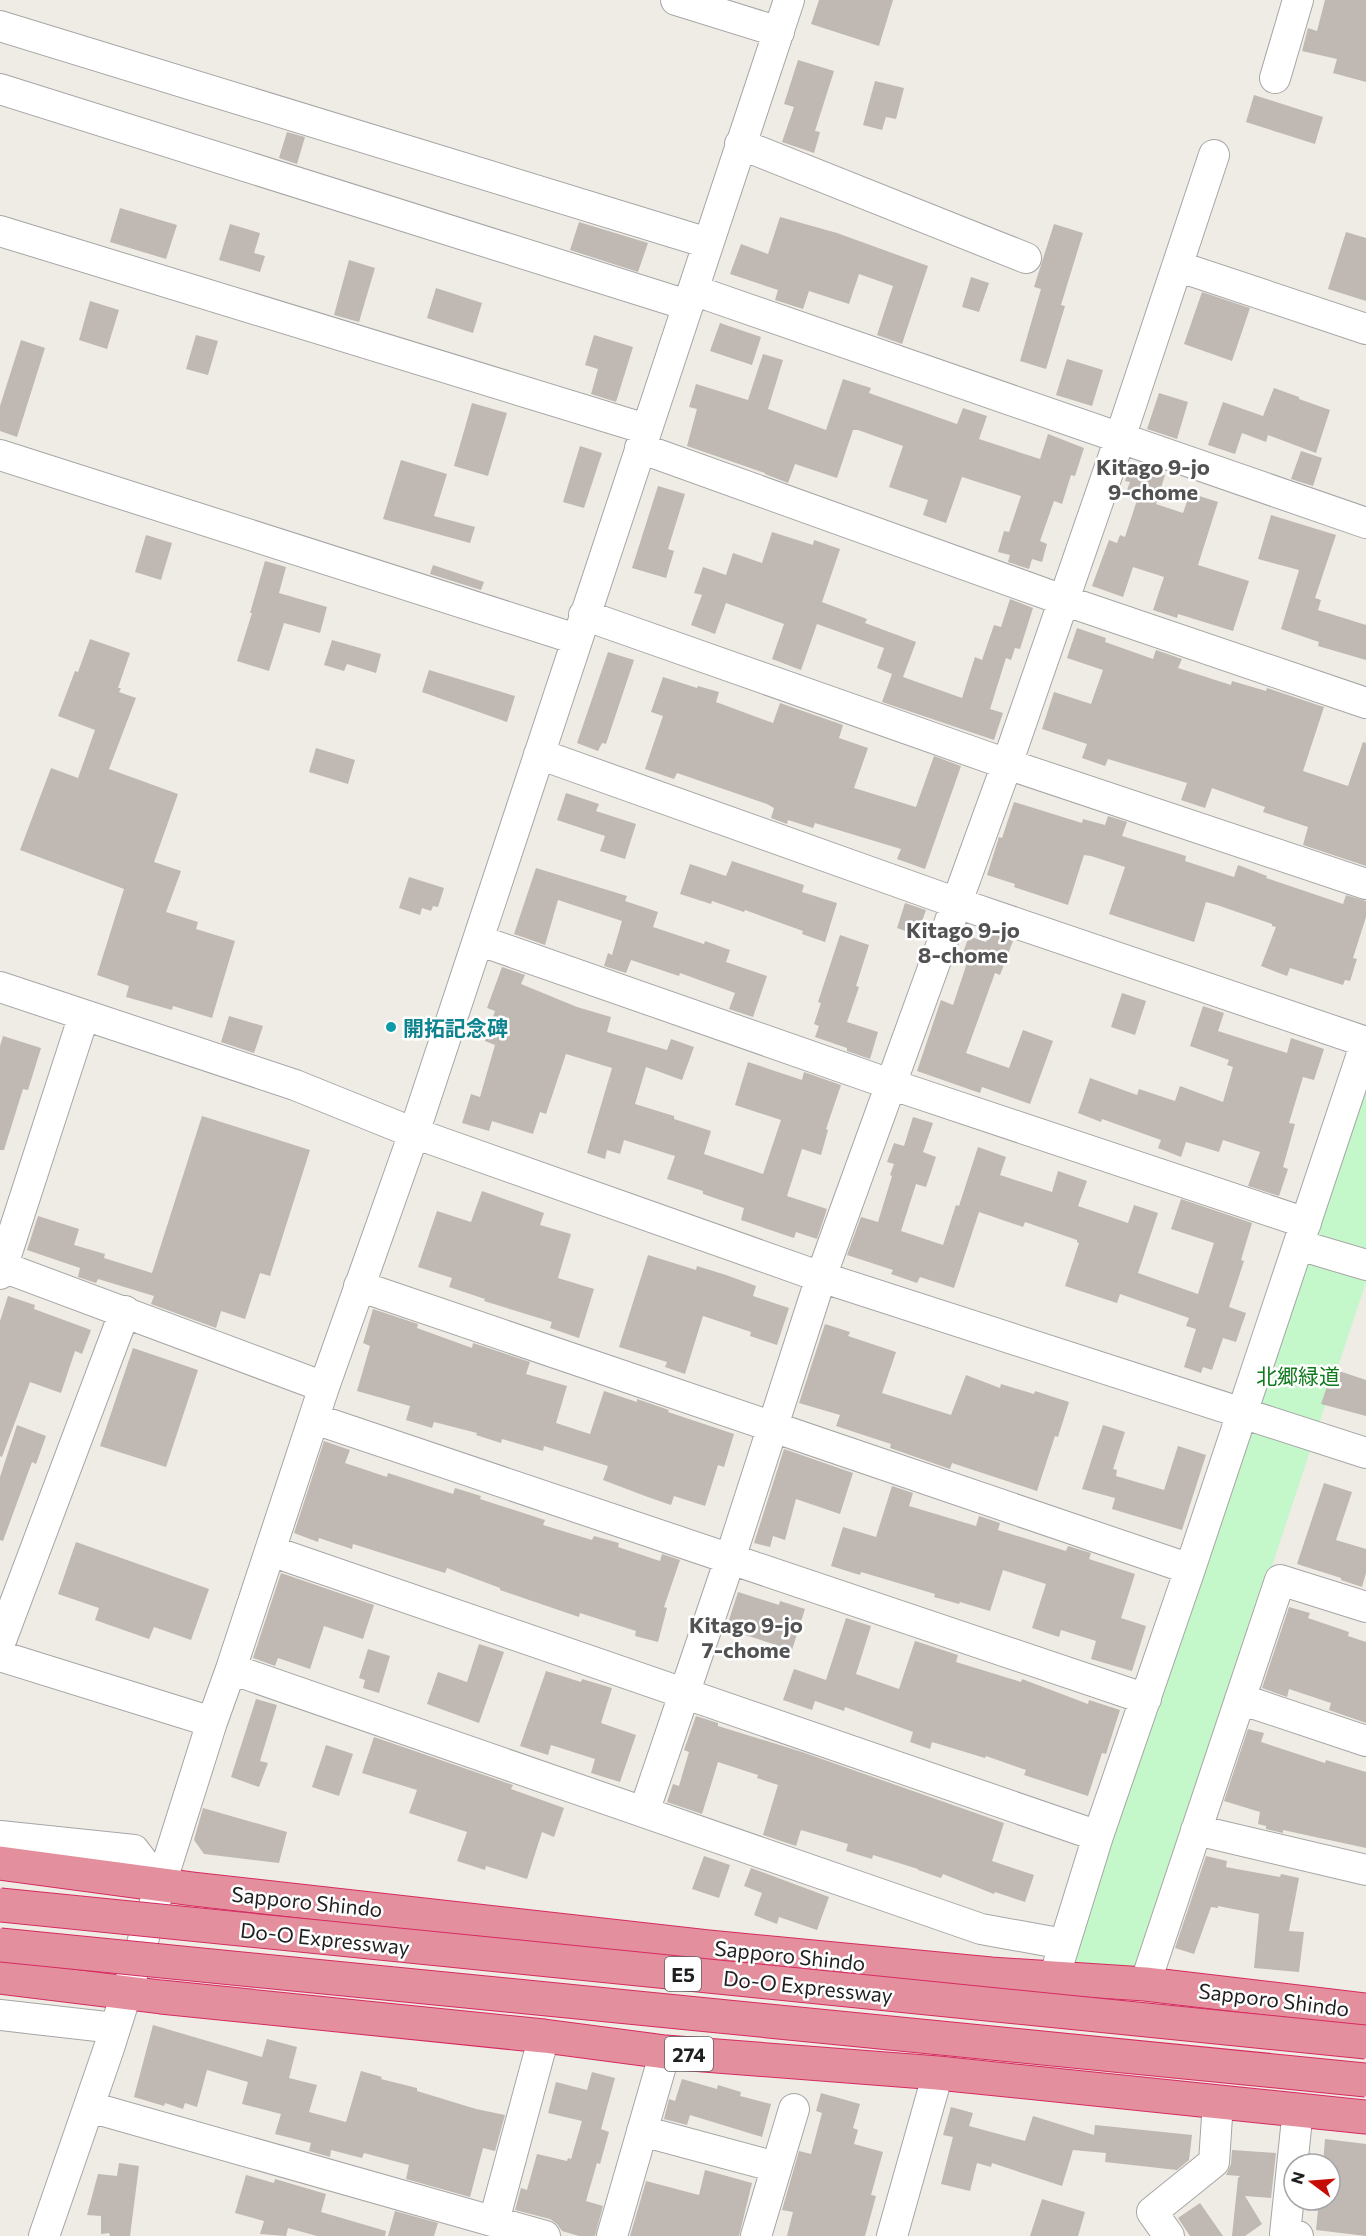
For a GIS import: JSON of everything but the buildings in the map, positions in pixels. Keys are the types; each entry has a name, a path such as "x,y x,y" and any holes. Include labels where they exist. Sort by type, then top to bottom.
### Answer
{"highway":[{"name":"Sapporo Shindo","path":"10,1864 160,1884 708,1947 991,1974 1145,1984 1366,2010"},
{"name":"Do-O Expressway","path":"0,1905 1366,2042"},
{"name":"Do-O Expressway","path":"0,1944 1366,2080"},
{"name":"274","path":"7,1978 161,1997 544,2036 666,2052 938,2073 1366,2117"}],"street":[{"path":"676,0 779,32"},
{"path":"44,2236 90,2107 212,1722 324,1387 414,1133 789,0"},
{"path":"1275,78 1298,0"},
{"path":"0,26 708,243"},
{"path":"0,89 690,298 1120,438 1366,523"},
{"path":"740,144 1026,258"},
{"path":"644,1812 730,1559 821,1277 1007,764 1120,438 1214,155"},
{"path":"0,231 643,438 1063,600 1366,703"},
{"path":"1178,266 1366,329"},
{"path":"0,455 580,627 1007,764 1366,885"},
{"path":"539,754 957,903 1366,1042 1098,1836 1054,1978"},
{"path":"478,940 890,1084 1303,1234 1366,1265"},
{"path":"0,987 295,1085 414,1133 821,1277 1366,1453"},
{"path":"84,1015 1,1270 125,1311 324,1387"},
{"path":"359,1286 1190,1569"},
{"path":"0,1643 125,1311"},
{"path":"315,1419 1146,1699"},
{"path":"271,1551 1098,1836"},
{"path":"1145,1984 1280,1580 1366,1607"},
{"path":"0,1656 212,1722"},
{"path":"231,1669 981,1929 1064,1944"},
{"path":"1240,1699 1366,1741"},
{"path":"1196,1830 1366,1870"},
{"path":"0,1836 134,1850 160,1884"},
{"path":"0,2015 115,2028"},
{"path":"483,2224 544,2036"},
{"path":"612,2236 666,2052"},
{"path":"891,2236 938,2073"},
{"path":"1169,2236 1152,2212 1214,2162 1218,2102"},
{"path":"90,2107 483,2224 545,2236"},
{"path":"756,2236 794,2109"},
{"path":"1298,2109 1285,2234 1298,2236"},
{"path":"642,2132 776,2167"}],"green space":[{"name":"北郷緑道","path":"1366,1058 1366,1282 1136,1977 1068,1964"}],"place":[{"name":"開拓記念碑","path":"391,1027"}],"district":[{"name":"Kitago 9-jo 9-chome","path":"1153,479"},
{"name":"Kitago 9-jo 8-chome","path":"963,942"},
{"name":"Kitago 9-jo 7-chome","path":"746,1637"}]}
